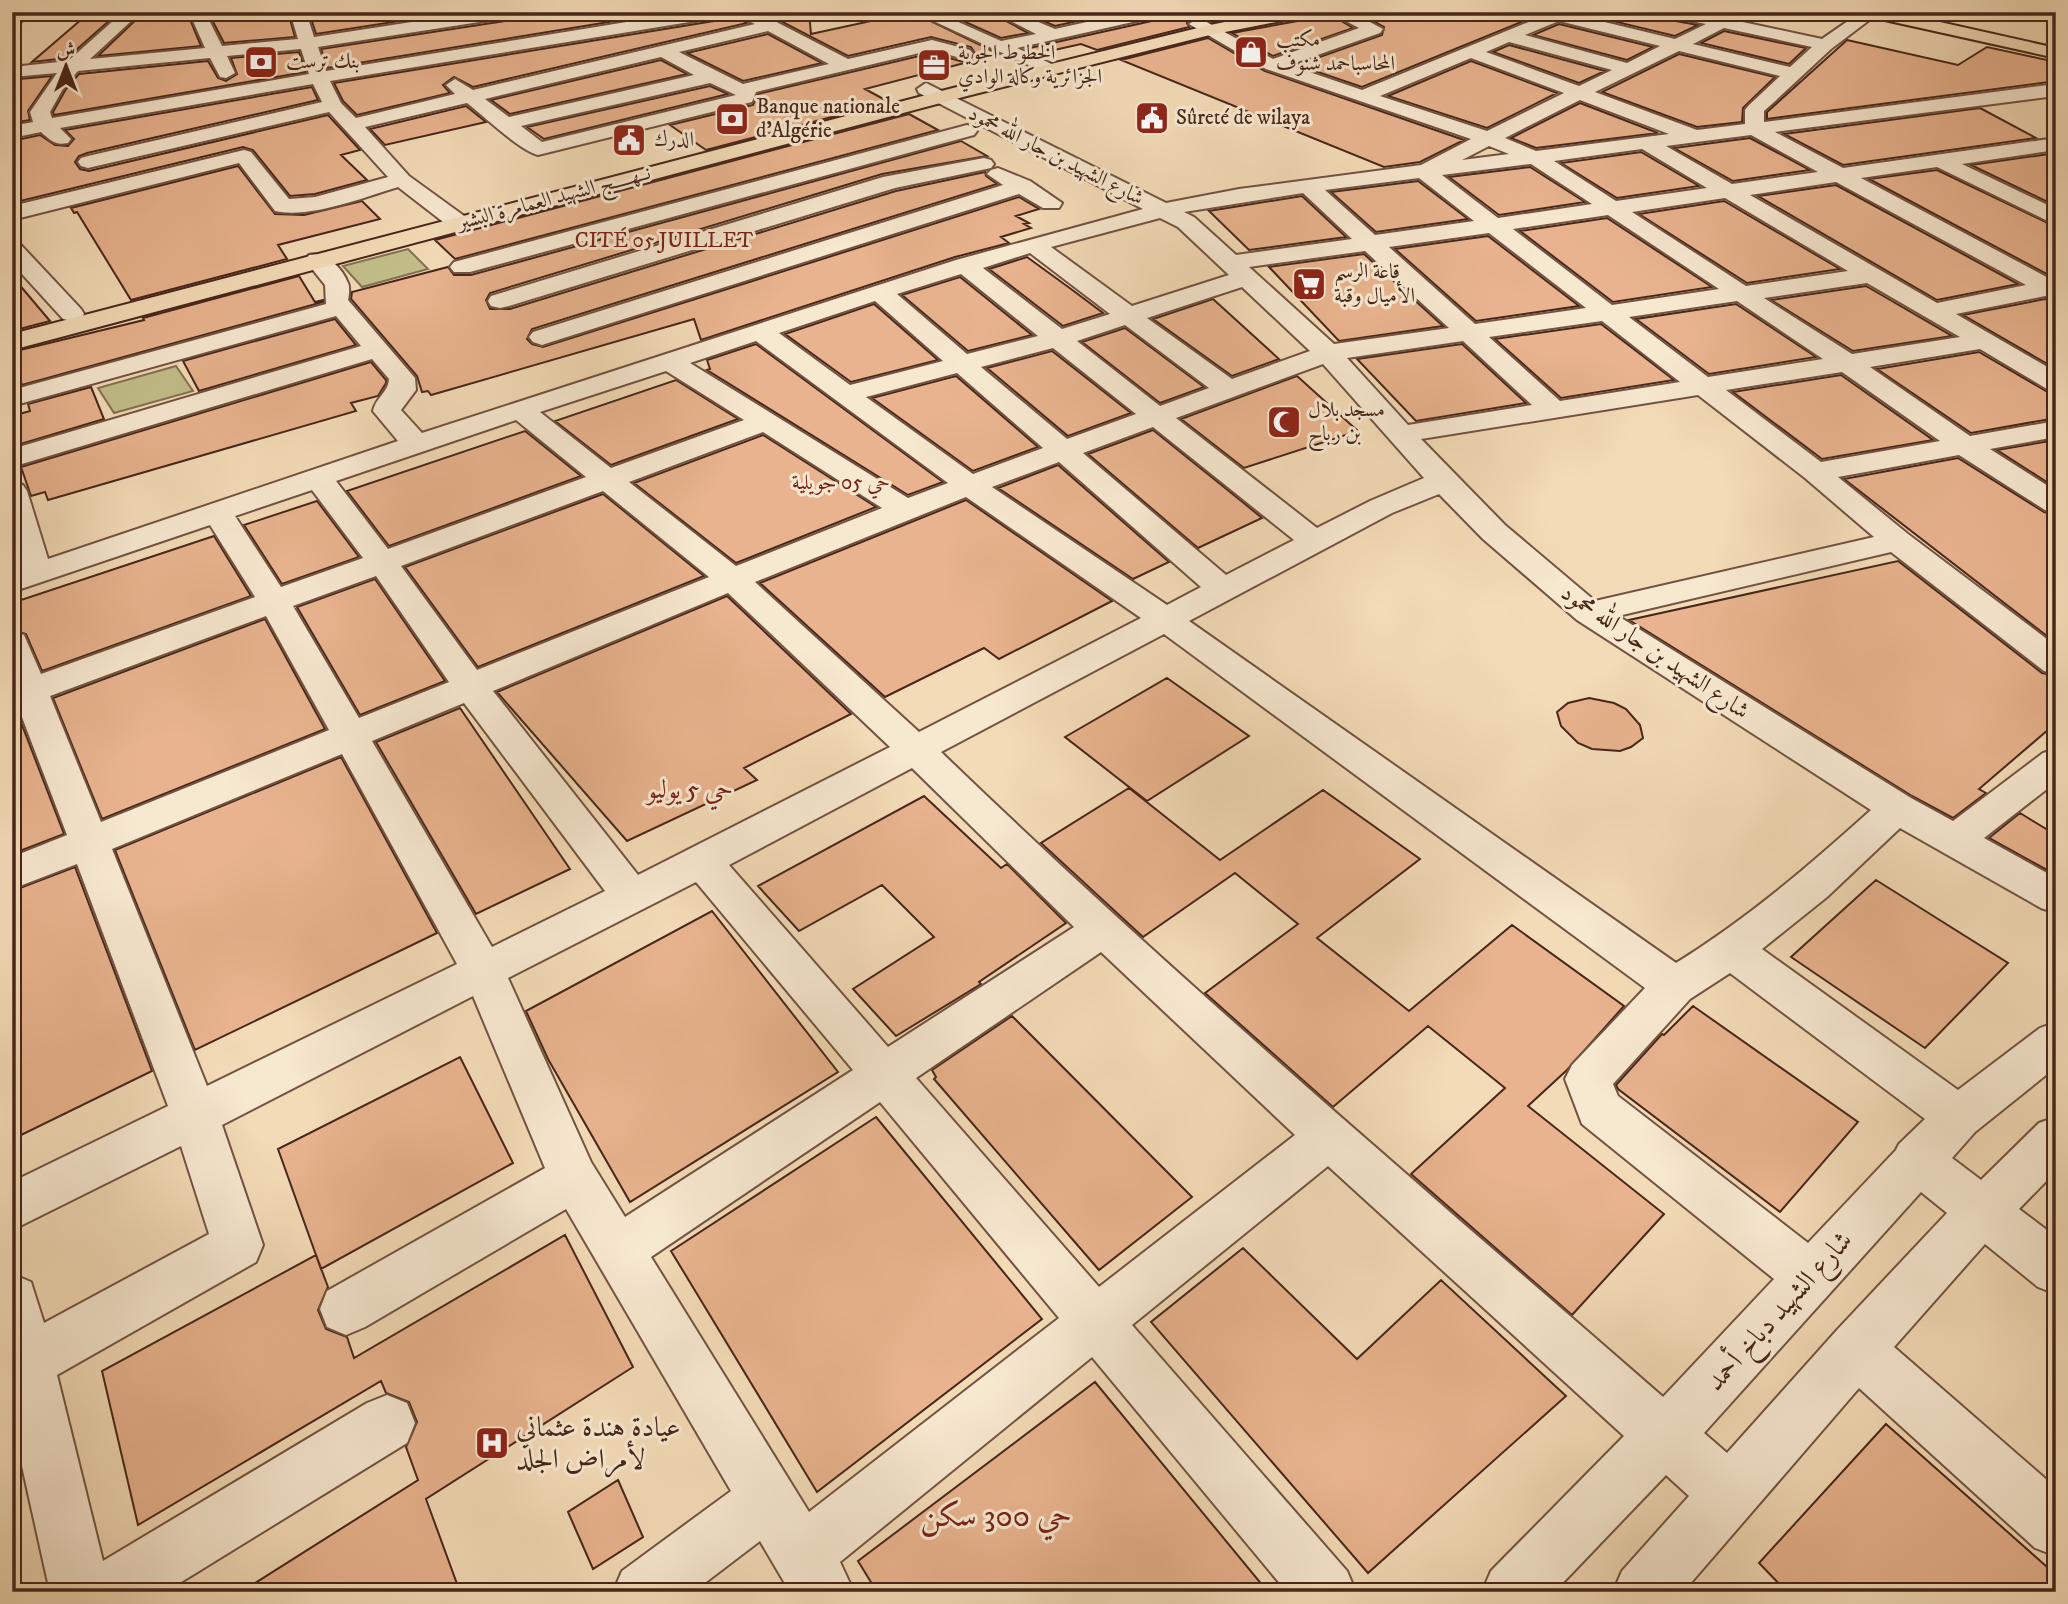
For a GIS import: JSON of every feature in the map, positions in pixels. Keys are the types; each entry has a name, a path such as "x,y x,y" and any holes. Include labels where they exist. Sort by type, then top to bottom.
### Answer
{"main road":[{"name":"نــهـــــج الشهيد العمامرة البشير","path":"12,330 937,93 1049,70 1255,12"},
{"name":"نــهـــــج الشهيد العمامرة البشير","path":"937,93 1029,62 1204,27 1301,12"},
{"path":"1872,12 2056,53"},
{"name":"نــهـــــج الشهيد العمامرة البشير","path":"12,342 317,260 453,218"}],"street":[{"path":"12,21 21,12"},
{"path":"112,188 88,162 44,124 40,112 47,98 73,66 133,12"},
{"path":"197,12 236,91"},
{"path":"298,12 319,78 332,106 402,180 453,218"},
{"path":"391,12 424,61 538,149 746,98 748,94 711,70 663,50"},
{"path":"12,72 307,43 512,12"},
{"path":"12,132 44,124 236,91 551,40 644,18 720,12"},
{"path":"744,12 845,65"},
{"path":"929,15 965,12"},
{"path":"1001,12 1053,35"},
{"path":"1000,47 1155,12"},
{"path":"1272,65 1374,29 1337,12"},
{"path":"1672,12 1825,45"},
{"path":"1424,172 1744,12"},
{"path":"1756,130 1755,110 1825,45 1872,12"},
{"path":"1363,96 1471,52 1550,14 1794,74"},
{"path":"929,15 1049,70"},
{"path":"542,22 551,40"},
{"path":"350,125 768,26"},
{"path":"1204,27 1228,45 1272,65 1490,137 1536,158 1612,206 1850,365 1964,445 2056,504"},
{"path":"1507,36 1630,68"},
{"path":"741,90 935,44 964,54"},
{"path":"778,51 805,45"},
{"path":"1471,52 1695,137"},
{"path":"503,124 711,70"},
{"path":"12,491 24,578 669,360 1033,245 1309,187 2056,90"},
{"path":"500,300 891,182 984,164 1006,154 967,131 937,93"},
{"name":"شارع الشهيد بن جار الله محمود","path":"937,93 1176,213 1328,353 1443,481 1512,548 1589,613 1897,808 2056,897"},
{"path":"1766,99 1820,122"},
{"path":"1984,99 2020,117"},
{"path":"88,162 332,106"},
{"path":"222,130 283,206 316,203 402,180"},
{"path":"1756,130 2052,290"},
{"path":"462,267 967,131"},
{"path":"845,394 1058,339 1127,316 1239,270 1369,242 1940,161 2052,136"},
{"path":"1646,143 2056,383"},
{"path":"12,213 244,156"},
{"path":"1940,161 2056,218"},
{"path":"984,164 1051,203"},
{"path":"1424,172 1815,471 1897,541 2056,663"},
{"path":"542,337 1022,187"},
{"path":"1309,187 1555,411"},
{"path":"1033,245 1228,389"},
{"path":"12,248 72,314"},
{"path":"317,260 337,284 335,299 403,382 402,390 388,405 388,415 416,444"},
{"path":"964,265 1315,541"},
{"path":"12,873 968,484 1328,353 1870,275"},
{"path":"1934,311 2052,290"},
{"path":"879,292 1223,589"},
{"path":"12,398 341,307"},
{"path":"759,331 968,484 1166,620 1675,986"},
{"path":"1402,434 1706,388 1985,341"},
{"path":"12,458 378,349"},
{"path":"669,360 905,509"},
{"path":"520,410 734,581 916,750 1007,840 1329,1136 1729,1493"},
{"path":"30,691 767,421"},
{"path":"1815,471 2056,429"},
{"path":"318,478 383,563 471,687 631,896"},
{"path":"12,1208 702,861 1381,507 1443,481"},
{"path":"217,512 275,603 484,972 574,1178 813,1573 1094,1322 1329,1136"},
{"path":"1589,613 1897,541"},
{"path":"12,643 195,1115 239,1245 25,1363"},
{"path":"1954,841 2056,762"},
{"path":"1811,1277 1599,1109 1588,1079 1675,986 1731,950 1813,886 1897,808"},
{"path":"702,861 1326,1592"},
{"path":"618,1250 1104,929"},
{"path":"1731,950 1958,1117"},
{"name":"شارع الشهيد دباخ أحمد","path":"1512,1592 1666,1434 1916,1159 1958,1117 2056,1041"},
{"path":"1643,1592 1937,1258 2056,1138"},
{"path":"1916,1159 2056,1269"},
{"path":"346,1309 574,1178"},
{"path":"12,1300 80,1592"},
{"path":"1856,1349 2056,1527"},
{"path":"108,1592 387,1423"},
{"path":"643,1592 768,1499"}],"shaded area":[{"path":"408,249 428,269 362,287 343,266"},
{"path":"176,366 193,391 114,413 98,388"}],"building":[{"path":"90,12 119,12 67,58 32,62"},
{"path":"144,12 187,12 201,46 98,56"},
{"path":"208,12 288,12 295,37 224,43"},
{"path":"309,12 458,12 316,34"},
{"path":"523,12 670,12 328,68 321,49 512,20"},
{"path":"731,12 738,12 741,20 747,23 473,87 454,77 443,85 450,93 357,115 343,101 334,83 720,20"},
{"path":"763,12 809,12 811,34 912,12 999,54 865,89 889,102 706,150 670,125 753,105 758,94 932,53 963,62 976,55 971,47 931,37 848,56"},
{"path":"943,12 990,12 1028,33 1001,38"},
{"path":"1022,12 1119,12 1055,26"},
{"path":"1166,12 1260,12 1212,22 1196,17 1187,23 1189,27 1097,50 1081,44 1041,53 1025,49 1156,20"},
{"path":"1313,12 1326,12 1353,28 1273,56 1232,33 1303,20"},
{"path":"1357,12 1531,12 1536,16 1362,87 1297,65 1382,35 1384,27"},
{"path":"1575,12 1662,12 1665,19 1698,25 1675,36"},
{"path":"1559,24 1653,47 1627,60 1533,35"},
{"path":"1724,31 1806,48 1789,64 1701,43"},
{"path":"768,34 822,63 743,81 687,53"},
{"path":"1208,38 1265,71 1464,140 1420,162 1384,167 1121,60"},
{"path":"1847,40 1958,65 1987,47 2056,62 2056,81 1767,119 1767,112"},
{"path":"1509,45 1605,71 1579,83 1493,52"},
{"path":"299,52 306,72 54,115 53,112 66,89 79,74 208,61 218,78 226,81 237,74 231,58"},
{"path":"1679,54 1775,77 1743,108 1742,122 1697,127 1602,92"},
{"path":"661,60 687,74 510,114 491,100"},
{"path":"1471,61 1557,93 1487,128 1388,96"},
{"path":"52,76 28,111 30,120 12,123 12,88 19,79"},
{"path":"710,86 728,94 544,139 527,127"},
{"path":"312,87 318,100 87,153 79,156 75,162 80,169 89,171 328,115 360,150 341,155 367,180 315,194 290,196 253,150 243,147 12,203 12,141 40,135 55,145 68,146 74,139 65,130"},
{"path":"1580,103 1658,133 1536,148 1511,138"},
{"path":"466,106 486,122 385,145 370,129"},
{"path":"1980,108 2036,138 1843,165 1784,134"},
{"path":"909,114 938,130 455,259 435,240"},
{"path":"1750,138 1810,170 1733,181 1674,148"},
{"path":"961,141 987,156 882,174 490,293 486,300 490,309 510,309 896,191 985,172 986,176 997,184 532,329 527,339 532,344 543,347 1019,197 1039,209 1016,216 1029,223 1024,224 1031,228 1001,237 1009,243 955,257 701,340 694,319 431,395 428,391 422,392 417,376 351,299 352,292 448,267 454,275 471,275"},
{"path":"1641,152 1699,186 1617,198 1561,163"},
{"path":"2056,153 2056,206 1971,165"},
{"path":"238,166 275,214 304,215 362,201 380,219 278,245 287,259 131,300 77,212 74,213 71,208"},
{"path":"1530,167 1585,202 1499,215 1449,177"},
{"path":"1937,170 2056,227 2056,279 1869,179"},
{"path":"1418,181 1468,219 1376,232 1331,192"},
{"path":"1836,185 2018,284 1937,300 1758,196"},
{"path":"1302,196 1346,237 1249,250 1209,211"},
{"path":"1724,201 1840,269 1747,283 1639,214"},
{"path":"1607,218 1712,287 1613,302 1520,231"},
{"path":"1488,236 1579,306 1476,321 1395,249"},
{"path":"1364,254 1443,326 1339,341 1269,267"},
{"path":"1027,257 1103,313 1063,326 989,269"},
{"path":"12,276 50,321 12,331"},
{"path":"299,276 315,302 323,302 22,385 12,356 12,352 144,320 143,318"},
{"path":"960,277 1032,335 968,351 902,295"},
{"path":"1866,286 1952,336 1853,351 1771,300"},
{"path":"1213,299 1279,359 1232,376 1153,319"},
{"path":"2045,299 2056,301 2056,369 1963,315"},
{"path":"874,304 938,360 851,382 785,334"},
{"path":"1736,304 1816,357 1709,374 1636,319"},
{"path":"335,319 356,345 199,391 183,361"},
{"path":"1601,324 1674,380 1561,398 1495,339"},
{"path":"1125,328 1204,387 1160,403 1082,342"},
{"path":"756,344 943,482 908,495 707,370 710,369 707,360"},
{"path":"1462,344 1526,403 1416,421 1357,359"},
{"path":"1052,351 1131,413 1068,436 987,368"},
{"path":"1979,352 2046,391 2056,393 2056,418 1971,433 1877,369"},
{"path":"371,362 386,383 378,396 351,403 356,411 48,500 45,492 31,496 21,467"},
{"path":"1841,375 1933,440 1822,459 1733,392"},
{"path":"956,376 1038,447 973,471 872,398"},
{"name":"مسجد بلال بن رباح","path":"1297,376 1358,431 1244,468 1181,419"},
{"path":"676,380 738,419 611,465 555,421"},
{"path":"91,387 104,419 14,446 12,416 30,411 28,404"},
{"path":"1153,430 1262,518 1198,548 1088,454"},
{"path":"525,431 581,476 389,546 347,491"},
{"path":"763,435 876,507 736,563 634,483"},
{"path":"2056,440 2056,488 1997,450"},
{"path":"1958,458 2044,512 2056,515 2056,643 1844,479"},
{"path":"1058,465 1169,562 1133,579 998,488"},
{"path":"603,494 704,576 478,667 405,567"},
{"path":"966,500 1112,601 999,659 984,648 885,697 760,583"},
{"path":"317,501 359,557 282,584 244,525"},
{"path":"214,536 251,596 42,671 26,634 12,630 12,603"},
{"path":"1898,561 2042,673 2056,676 2056,723 1979,789 1986,793 1953,818 1912,796 1629,620"},
{"path":"375,579 445,681 360,715 297,607"},
{"path":"727,596 851,714 744,768 757,780 627,841 497,692"},
{"path":"265,619 325,729 102,819 53,698"},
{"path":"1167,678 1249,736 1147,801 1065,737"},
{"path":"1589,698 1614,703 1626,709 1640,725 1643,738 1620,751 1592,749 1578,743 1561,726 1557,712 1568,703"},
{"path":"12,699 64,834 12,854"},
{"path":"460,708 570,869 476,914 376,742"},
{"path":"341,757 437,933 195,1050 115,850"},
{"path":"1129,788 1220,860 1323,790 1420,859 1317,938 1409,1011 1512,925 1624,1006 1567,1070 1528,1106 1664,1214 1572,1315 1411,1174 1505,1088 1428,1026 1333,1107 1205,993 1298,924 1235,873 1143,937 1041,843"},
{"path":"924,796 1001,868 1007,864 1066,923 979,982 981,984 896,1036 853,989 934,937 882,885 799,931 758,886"},
{"path":"2020,813 2056,835 2056,875 1989,838"},
{"path":"75,867 152,1071 19,1136 12,1114 12,891"},
{"path":"1876,880 2008,963 1925,1048 1791,957"},
{"path":"712,911 838,1072 630,1202 548,1059 526,1011"},
{"path":"1693,1006 1858,1122 1780,1212 1616,1085 1662,1034"},
{"path":"1012,1016 1192,1197 1099,1270 934,1079 936,1077 932,1070"},
{"path":"460,1057 513,1163 321,1269 278,1149"},
{"path":"876,1117 1042,1319 817,1492 671,1251"},
{"path":"565,1235 633,1367 426,1499 460,1592 241,1592 418,1480 406,1447 417,1422 409,1402 386,1393 381,1381 138,1525 102,1371 316,1255 328,1287 318,1310 326,1329 347,1337 354,1358"},
{"path":"1243,1248 1357,1359 1441,1280 1566,1396 1368,1573 1151,1322"},
{"path":"1095,1382 1268,1592 877,1592 858,1561"},
{"path":"1886,1424 2056,1575 2056,1592 1787,1592 1759,1563"},
{"path":"618,1480 643,1537 593,1569 568,1512"}],"place":[{"name":"مكتب المحاسباحمد شنوف","path":"1251,52"},
{"name":"بنك ترست","path":"261,62"},
{"name":"الخطوط الجوية الجزائرية وكالة الوادي","path":"934,65"},
{"name":"Sûreté de wilaya","path":"1152,118"},
{"name":"Banque nationale d'Algérie","path":"732,119"},
{"name":"الدرك","path":"629,140"},
{"name":"قاعة الرسم الأميال وقبة","path":"1309,284"},
{"name":"مسجد بلال بن رباح","path":"1284,422"},
{"name":"عيادة هندة عثماني لأمراض الجلد","path":"492,1443"}],"district":[{"name":"CITÉ 05 JUILLET","path":"664,241"},
{"name":"حي 05 جويلية","path":"841,483"},
{"name":"حي 5 يوليو","path":"690,790"},
{"name":"حي 300 سكن","path":"996,1517"}]}
